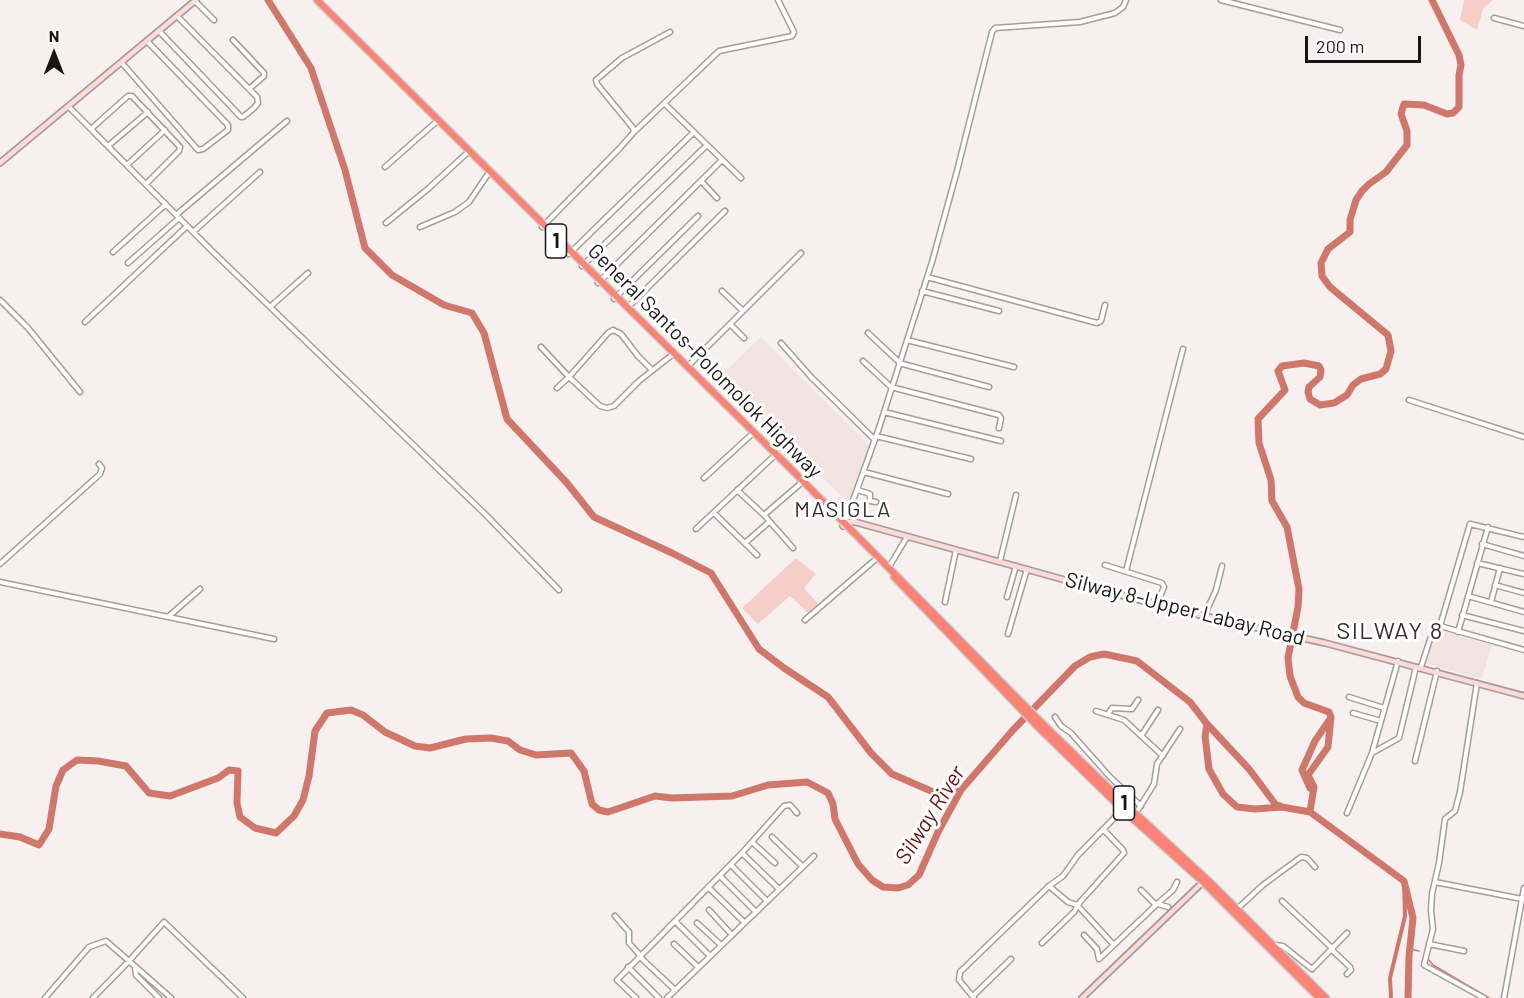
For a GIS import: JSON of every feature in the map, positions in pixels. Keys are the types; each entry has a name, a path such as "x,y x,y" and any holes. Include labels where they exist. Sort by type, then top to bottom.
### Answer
{"highway":[{"name":"1","path":"312,0 543,226"},
{"name":"1","path":"317,0 800,484 844,524 1123,810 1236,909 1326,998"},
{"name":"General Santos-Polomolok Highway","path":"615,297 628,307 889,567 1019,702"},
{"name":"1","path":"1037,722 1204,881 1319,998"}],"main road":[{"path":"0,163 196,1"},
{"name":"Silway 8-Upper Labay Road","path":"844,524 855,522 1157,604 1398,661 1524,696"},
{"path":"1082,998 1204,881"}],"street":[{"path":"543,226 634,132 721,50 792,36 794,31 778,0"},
{"path":"844,524 858,490 927,277 993,30 995,28 1080,22 1115,13 1123,7 1126,0"},
{"path":"1221,0 1340,30"},
{"path":"196,1 214,20"},
{"path":"159,32 241,117 258,103 257,97 177,16"},
{"path":"1494,18 1524,26"},
{"path":"634,132 596,80 622,58 670,32"},
{"path":"234,40 264,73 264,76 249,89"},
{"path":"122,63 198,150 203,149 228,130 228,125 147,41"},
{"path":"91,129 132,96 180,146 180,149 146,184"},
{"path":"665,104 741,178"},
{"path":"69,107 193,232 485,514 559,590"},
{"path":"108,146 148,112"},
{"path":"128,263 287,121"},
{"path":"385,167 436,122"},
{"path":"127,165 165,130"},
{"path":"570,253 693,132"},
{"path":"583,265 707,145"},
{"path":"386,223 467,153"},
{"path":"599,282 722,160"},
{"path":"193,232 260,172"},
{"path":"420,227 455,212 469,202 488,174"},
{"path":"701,181 717,198"},
{"path":"113,252 166,204"},
{"path":"628,307 725,211"},
{"path":"615,297 698,216"},
{"path":"85,322 187,226"},
{"path":"687,367 801,253"},
{"path":"270,307 308,273"},
{"path":"927,277 1097,322 1101,321 1105,305"},
{"path":"722,291 743,311"},
{"path":"922,291 999,311"},
{"path":"0,300 28,328 80,393"},
{"path":"730,324 744,338"},
{"path":"557,388 613,330 621,334 652,370"},
{"path":"868,333 899,363 989,387"},
{"path":"907,340 1014,367"},
{"path":"781,343 811,377 875,438 971,459"},
{"path":"541,347 600,406 607,408 614,406 652,370 672,355"},
{"path":"1126,571 1183,350"},
{"path":"863,361 891,387 999,416 1001,417 999,428"},
{"path":"1409,400 1524,437"},
{"path":"884,412 1001,441"},
{"path":"704,478 751,435"},
{"path":"696,529 773,457"},
{"path":"0,564 100,474 102,468 99,464"},
{"path":"864,472 948,494"},
{"path":"764,515 800,484"},
{"path":"737,490 794,548"},
{"path":"858,490 870,494 870,501 876,502"},
{"path":"1000,561 1016,495"},
{"path":"714,513 757,555"},
{"path":"745,543 769,522"},
{"path":"1440,626 1468,526 1472,523 1524,537"},
{"path":"1458,632 1488,527"},
{"path":"889,567 907,537"},
{"path":"1482,544 1524,556"},
{"path":"945,602 956,550"},
{"path":"805,620 876,559"},
{"path":"1477,563 1524,574"},
{"path":"1105,565 1162,583 1164,587 1157,604"},
{"path":"1007,597 1016,566"},
{"path":"1204,616 1216,590 1222,566"},
{"path":"1491,602 1500,568"},
{"path":"1008,634 1027,569"},
{"path":"0,582 274,639"},
{"path":"1495,585 1524,593"},
{"path":"168,617 200,589"},
{"path":"1468,596 1524,612"},
{"path":"1462,615 1524,631"},
{"path":"1372,753 1398,738 1418,667 1433,627 1440,626 1524,650"},
{"path":"1347,813 1372,753 1398,661"},
{"path":"1415,761 1437,671"},
{"path":"1477,683 1460,792 1455,812 1444,819 1431,911 1433,928 1424,960 1426,967 1484,998"},
{"path":"1348,697 1384,708"},
{"path":"1108,714 1112,708 1132,709 1138,700"},
{"path":"1141,736 1158,710"},
{"path":"1096,711 1124,720 1163,756"},
{"path":"1353,713 1381,721"},
{"path":"1054,717 1141,807"},
{"path":"1135,814 1154,784 1157,764 1180,729"},
{"path":"636,998 617,980 628,967 731,865 784,806 790,806 797,813"},
{"path":"1011,959 973,997 959,980 960,972 1049,886 1063,876 1078,855 1123,810"},
{"path":"1042,943 1065,921 1124,853 1103,829"},
{"path":"772,837 802,866"},
{"path":"752,842 775,863"},
{"path":"742,853 779,889"},
{"path":"667,998 814,856"},
{"path":"1236,909 1300,857 1307,858 1315,867"},
{"path":"731,865 767,901"},
{"path":"720,876 756,912"},
{"path":"1084,935 1097,949 1098,961 1173,890 1177,882"},
{"path":"1435,882 1522,899"},
{"path":"1049,886 1068,902 1078,906 1114,945"},
{"path":"708,887 744,922"},
{"path":"1504,998 1524,888"},
{"path":"1141,890 1157,904 1168,907"},
{"path":"1282,901 1350,967 1351,970 1347,974"},
{"path":"709,910 732,934"},
{"path":"615,916 629,932 629,943 675,990"},
{"path":"675,921 710,956"},
{"path":"93,998 164,922 243,998"},
{"path":"697,923 721,945"},
{"path":"1274,945 1282,946 1312,969 1347,933"},
{"path":"45,998 93,945 106,941 171,998"},
{"path":"674,944 698,967"},
{"path":"1429,944 1464,951"},
{"path":"135,967 136,975 159,998"},
{"path":"628,967 659,998"},
{"path":"151,981 154,994"},
{"path":"162,990 167,998"}],"shaded area":[{"path":"1464,0 1493,0 1483,9 1477,30 1460,20"},
{"path":"761,337 870,446 849,503 718,378"},
{"path":"796,558 816,574 804,588 821,607 811,616 790,596 758,624 742,608"},
{"path":"1434,628 1492,645 1482,679 1424,663"}],"waterway":[{"path":"268,0 311,68 345,170 365,248 392,275 444,305 472,313 484,333 507,419 567,483 594,517 711,573 759,649 828,697 871,753 892,774 938,794 961,790"},
{"path":"1310,812 1314,787 1308,775 1328,747 1331,717 1329,712 1304,703 1298,697 1290,676 1288,658 1298,607 1299,589 1287,527 1272,501 1271,480 1259,443 1258,419 1285,390 1278,371 1282,366 1304,363 1319,366 1320,377 1309,387 1308,392 1310,399 1320,405 1334,403 1347,395 1353,385 1361,379 1380,374 1386,369 1391,351 1388,335 1330,287 1322,276 1321,263 1328,249 1350,232 1350,220 1356,200 1362,191 1386,172 1407,145 1407,131 1401,114 1404,104 1424,105 1447,114 1453,113 1459,107 1461,65 1459,55 1432,0"},
{"name":"Silway River","path":"0,834 20,837 39,845 49,829 56,786 63,770 77,760 126,766 149,793 170,796 218,778 229,770 238,771 237,803 240,817 255,828 276,833 294,816 303,800 315,731 327,713 351,710 363,715 385,732 415,746 430,748 466,739 491,738 508,741 520,750 536,755 571,753 584,771 592,804 599,810 608,812 655,796 672,798 732,796 768,785 807,782 828,793 833,804 835,819 858,864 872,880 883,887 898,888 908,885 919,875 938,832 961,790 1013,730 1075,666 1090,657 1104,654 1137,661 1190,702 1207,724 1205,736 1209,769 1223,794 1237,807 1255,809 1282,807 1310,812 1404,881 1413,918 1408,998"},
{"path":"1310,788 1302,770 1315,741 1330,719"},
{"path":"1207,724 1249,769 1276,805 1280,806"},
{"path":"1391,998 1390,978 1405,916 1404,881"},
{"path":"1410,949 1419,951"},
{"path":"1429,960 1433,965 1489,998"}],"district":[{"name":"MASIGLA","path":"843,510"},
{"name":"SILWAY 8","path":"1390,631"}]}
